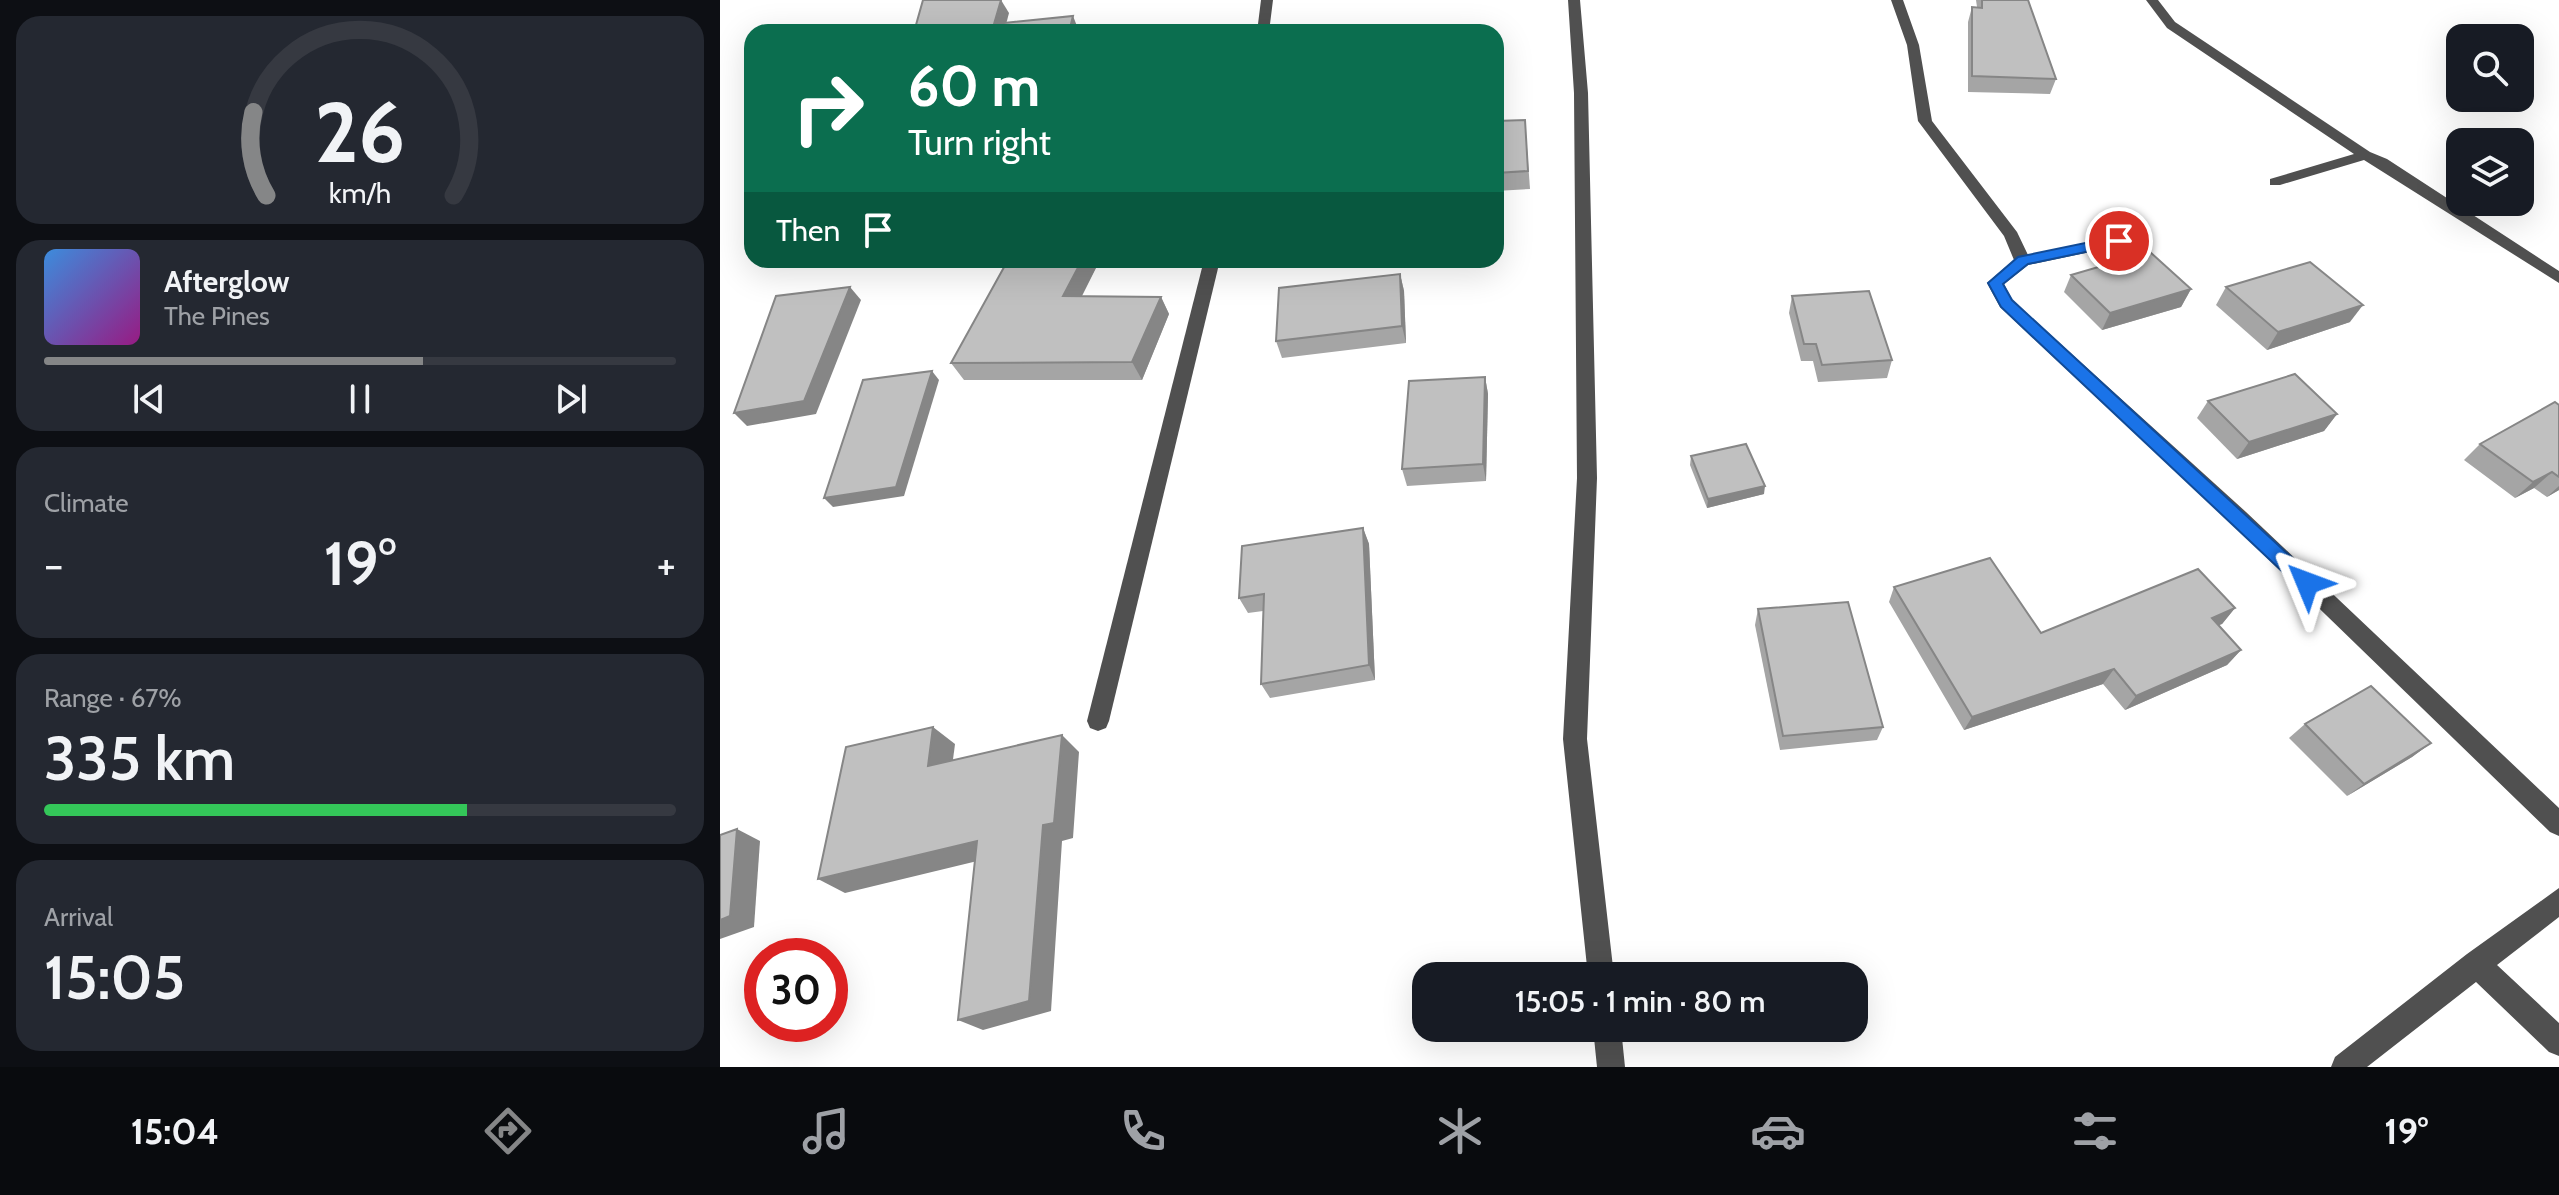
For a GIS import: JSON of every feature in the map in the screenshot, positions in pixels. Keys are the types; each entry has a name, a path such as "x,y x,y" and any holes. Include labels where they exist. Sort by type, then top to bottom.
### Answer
{"street":[{"path":"1264,24 1267,0"},
{"path":"1574,0 1581,93 1587,478 1575,739 1599,962"},
{"path":"1897,0 1913,45 1925,121 2011,235 2023,261"},
{"path":"2152,0 2171,25 2365,155 2382,162 2559,278"},
{"path":"2275,182 2365,155"},
{"path":"2119,241 2023,261 1995,283 2006,303 2239,518 2559,824"},
{"path":"1098,721 1210,268"},
{"path":"2345,1067 2559,901"},
{"path":"2476,963 2559,1042"},
{"path":"1608,1042 1611,1067"}],"building":[{"path":"923,0 1001,0 994,24 916,24"},
{"path":"1982,0 2028,0 2056,79 1972,76 1972,7 1982,8"},
{"path":"1073,16 1071,24 994,24"},
{"path":"1525,120 1528,171 1504,172 1504,121"},
{"path":"2150,252 2191,289 2110,313 2071,275"},
{"path":"2310,262 2363,305 2278,332 2226,287"},
{"path":"1004,268 1078,268 1063,296 1161,297 1132,362 951,363"},
{"path":"1400,274 1402,326 1276,341 1279,288"},
{"path":"850,287 804,401 734,413 776,296"},
{"path":"1869,291 1892,360 1822,365 1816,344 1804,344 1792,296"},
{"path":"932,371 896,487 824,498 863,380"},
{"path":"2295,374 2337,414 2249,442 2208,401"},
{"path":"1485,377 1483,464 1402,469 1409,381"},
{"path":"2555,402 2559,405 2559,477 2552,472 2533,482 2480,444"},
{"path":"1746,444 1765,486 1708,499 1691,456"},
{"path":"1363,528 1369,665 1261,684 1264,594 1239,598 1242,546"},
{"path":"1990,558 2041,633 2198,569 2235,608 2212,618 2241,650 2136,696 2114,669 1972,717 1894,587"},
{"path":"1848,602 1883,727 1783,736 1758,609"},
{"path":"2371,686 2431,743 2364,784 2305,724"},
{"path":"933,727 928,766 1062,735 1054,823 1043,825 1029,1001 958,1020 977,841 818,879 846,747"},
{"path":"737,829 730,916 720,920 720,835"}],"route":[{"path":"2119,241 2023,261 1995,283 2006,303 2307,583"}]}
